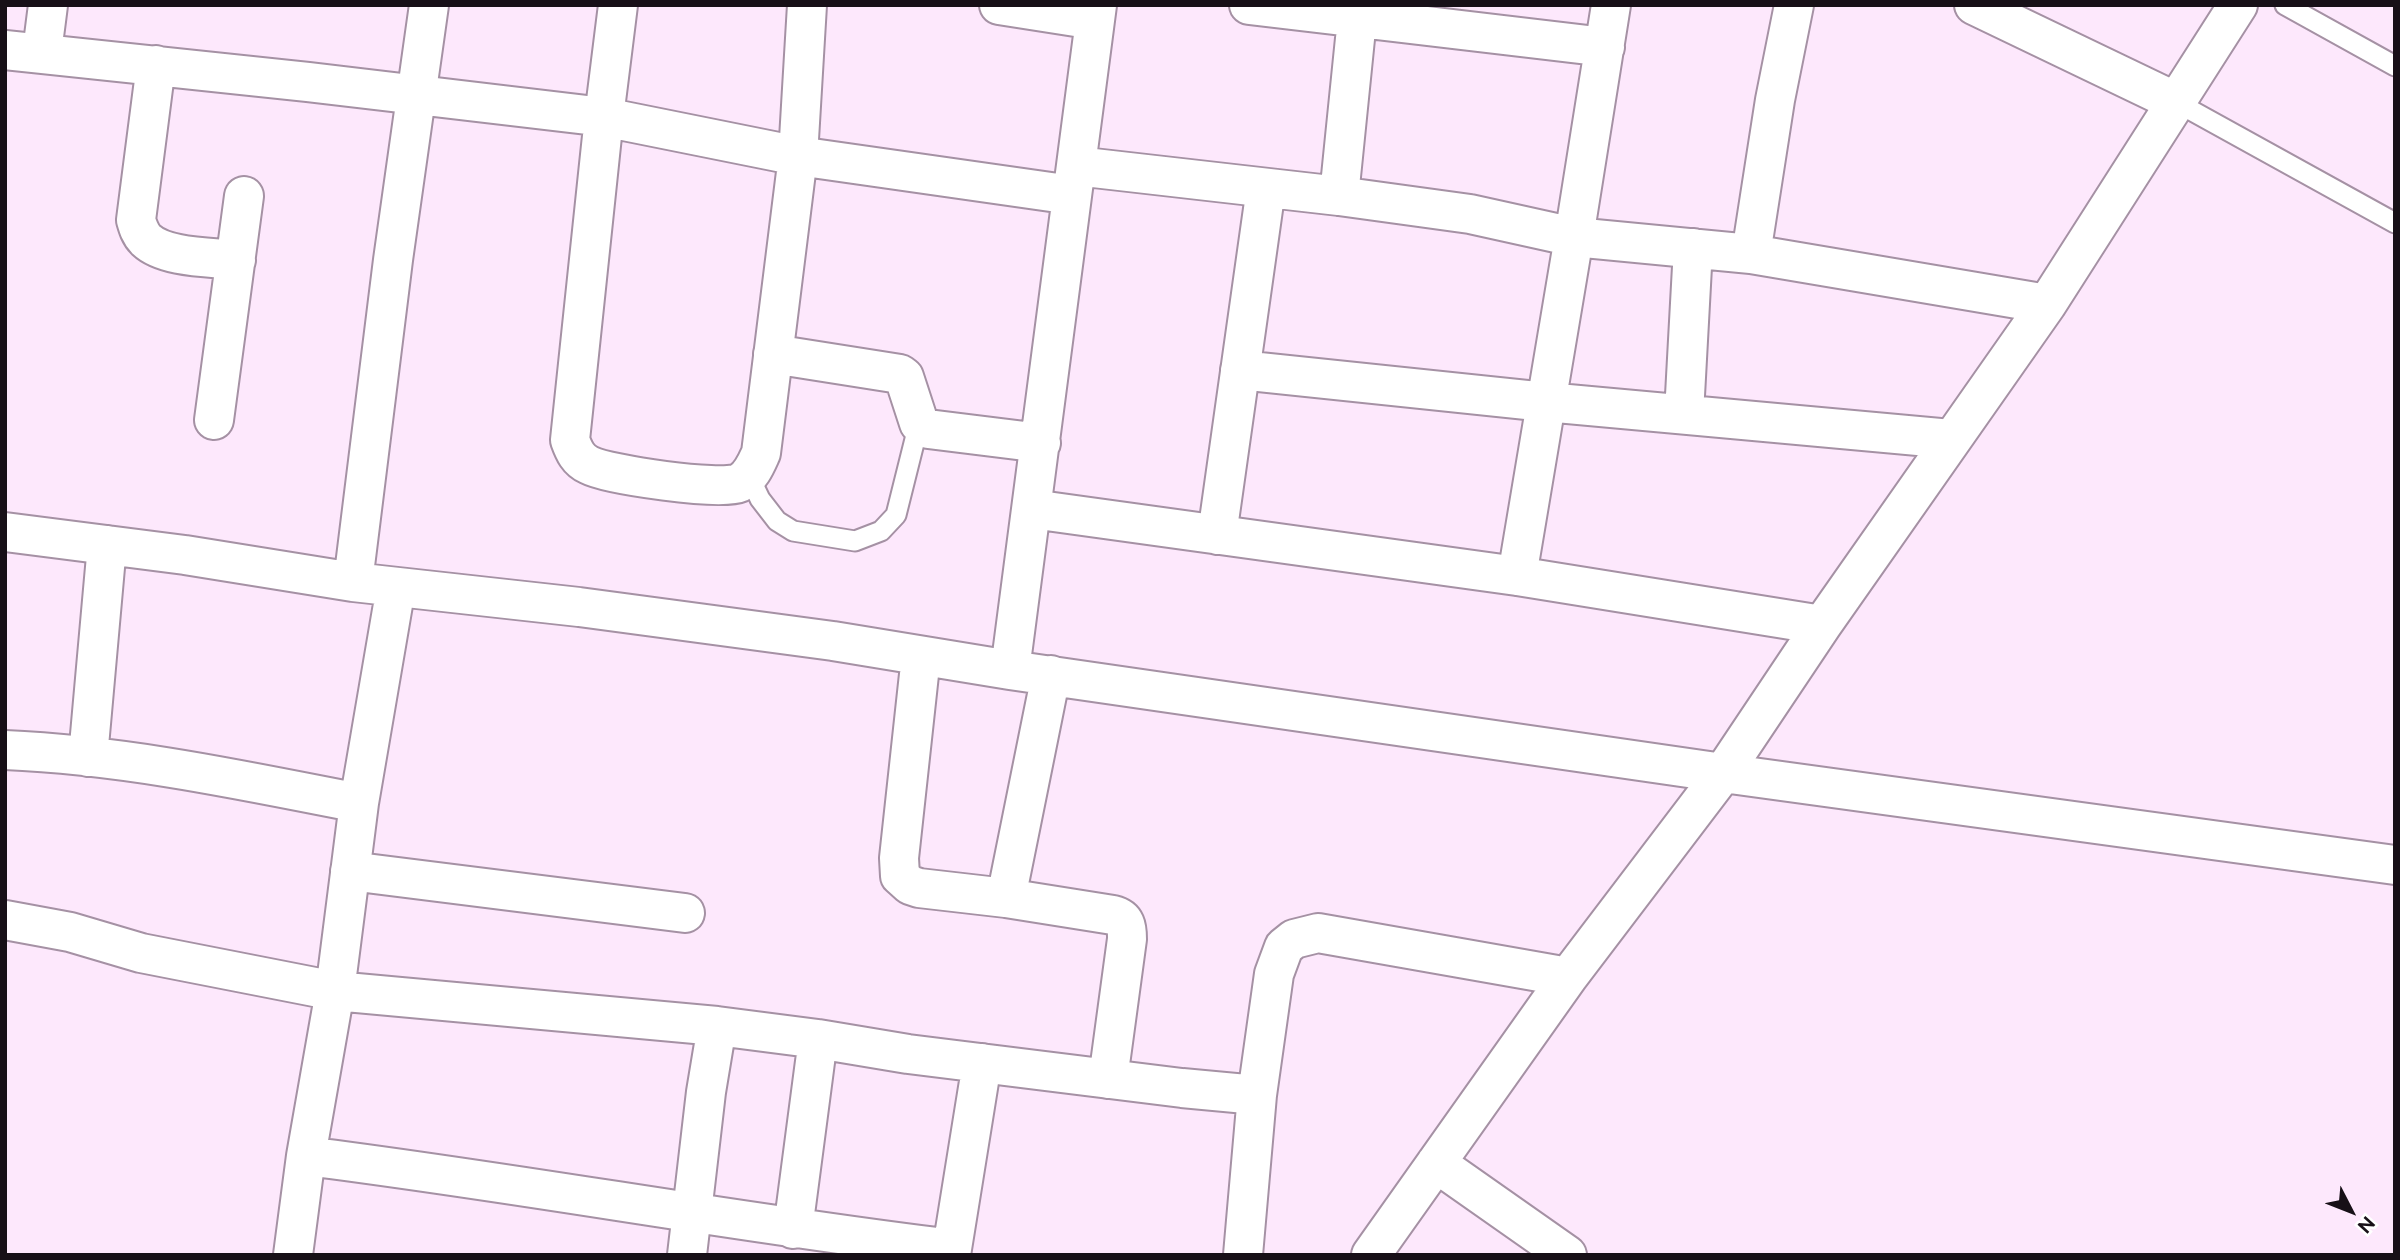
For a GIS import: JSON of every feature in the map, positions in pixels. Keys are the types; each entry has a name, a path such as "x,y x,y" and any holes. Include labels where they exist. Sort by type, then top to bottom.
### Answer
{"street":[{"path":"48,5 24,51 604,117 798,156 1074,180 1266,188 1339,196 1470,214 1574,237 1751,254 2047,304"},
{"path":"353,582 429,5"},
{"path":"618,5 570,440 576,455 586,464 602,471 712,485 739,483 749,475 761,453 798,156 807,5"},
{"path":"999,5 1096,12 1010,670"},
{"path":"1517,576 1611,5"},
{"path":"1751,254 1775,100 1794,5"},
{"path":"1974,5 2176,102"},
{"path":"1371,1255 1567,977 1723,773 1822,625 2047,304 2238,5"},
{"path":"1270,7 1357,19 1460,18 1605,47"},
{"path":"1339,196 1357,19"},
{"path":"156,65 136,220 140,232 147,241 164,250 236,260"},
{"path":"1217,535 1266,188"},
{"path":"214,420 244,196"},
{"path":"1684,414 1693,248"},
{"path":"773,354 900,374 904,377 919,423 928,429 1041,443"},
{"path":"1240,370 1546,402 1951,439"},
{"path":"1032,509 1517,576 1822,625"},
{"path":"5,532 233,562 353,582 579,607 833,641 1010,670 1723,773 2395,865"},
{"path":"88,757 107,545"},
{"path":"292,1255 335,991 359,803 396,587"},
{"path":"920,656 899,858 900,876 910,885 919,888 1006,898 1113,915 1123,920 1126,939 1108,1079"},
{"path":"1006,898 1051,675"},
{"path":"5,750 164,767 359,803"},
{"path":"350,871 685,913"},
{"path":"5,920 70,932 141,953 335,991 717,1026 908,1054 1256,1095"},
{"path":"1243,1255 1256,1095 1274,974 1284,947 1294,939 1318,933 1567,977"},
{"path":"687,1255 706,1092 717,1026"},
{"path":"793,1229 818,1039"},
{"path":"306,1157 397,1168 952,1252 982,1063"},
{"path":"1436,1163 1567,1255"}],"lane":[{"path":"2285,5 2395,66"},
{"path":"2176,102 2395,223"},
{"path":"749,475 760,499 777,521 793,531 855,541 881,531 896,515 919,423"}]}
